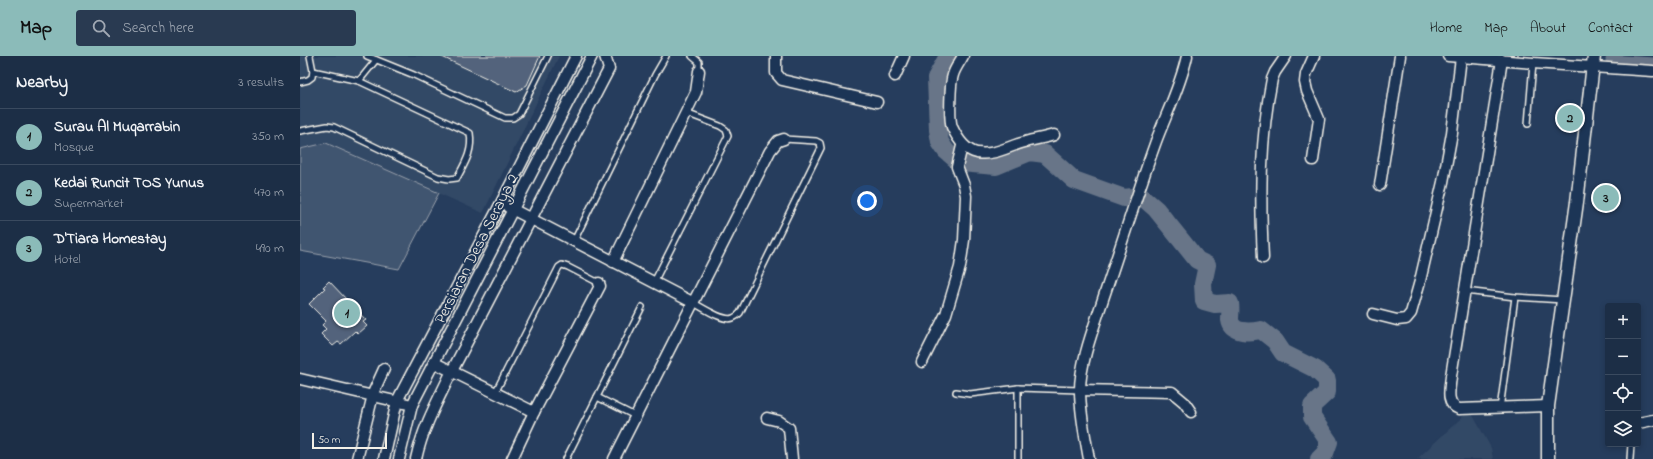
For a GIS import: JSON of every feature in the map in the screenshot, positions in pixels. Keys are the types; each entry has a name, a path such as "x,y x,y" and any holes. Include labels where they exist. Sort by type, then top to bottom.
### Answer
{"street":[{"name":"Persiaran Desa Seraya 2","path":"384,459 397,401 576,56"},
{"name":"Persiaran Desa Seraya 2","path":"399,459 412,405 592,56"},
{"path":"416,459 420,440 428,420 452,371 530,218 609,69 605,56"},
{"path":"776,56 776,73 782,80 877,102"},
{"path":"895,76 904,56"},
{"path":"922,362 946,314 960,267 964,240 966,196 964,185 957,167 962,147 952,126 950,86 953,75 963,56"},
{"path":"1089,459 1081,414 1081,374 1095,323 1155,143 1180,83 1187,56"},
{"path":"1263,258 1261,175 1263,138 1272,79 1286,56"},
{"path":"1313,160 1319,118 1307,91 1305,82 1306,74 1314,56"},
{"path":"1380,185 1400,56"},
{"path":"1448,56 1476,57 1533,64 1593,61 1653,71"},
{"path":"1373,314 1397,320 1406,319 1411,313 1443,182 1452,133 1461,57"},
{"path":"1502,60 1449,398 1450,403 1459,409 1500,409 1548,406"},
{"path":"1548,459 1548,406 1578,194 1593,61"},
{"path":"613,262 696,92 699,71"},
{"path":"962,147 977,153 991,152 1004,150 1024,142 1054,135"},
{"path":"614,459 692,302 770,151 778,141 784,139"},
{"path":"501,203 692,302"},
{"path":"512,459 534,412 600,286 599,283"},
{"path":"435,363 534,412"},
{"path":"357,459 373,395 384,369"},
{"path":"300,379 412,405"},
{"path":"1080,390 1172,392 1184,402 1192,412"},
{"path":"767,418 779,421 789,428 792,459"},
{"path":"1641,422 1653,420"}],"lane":[{"path":"300,82 310,79 313,71 310,56"},
{"path":"367,56 414,75 505,118 513,118 519,114 548,56"},
{"path":"574,241 655,75 666,56"},
{"path":"692,56 699,62 699,71"},
{"path":"359,81 376,60"},
{"path":"1528,124 1533,64"},
{"path":"300,131 327,126 334,127 438,177 449,179 457,178 470,155 472,143 470,134 359,81 313,71"},
{"path":"654,282 728,136 726,130 720,126 686,113"},
{"path":"692,302 725,318 734,318 740,313 821,148 820,143 816,141 784,139"},
{"path":"495,392 559,267 562,265 568,267 599,283"},
{"path":"1465,291 1515,297 1563,300"},
{"path":"1500,409 1515,297"},
{"path":"566,459 642,307"},
{"path":"1018,388 1018,459"},
{"path":"956,392 970,394 1018,388 1080,390"},
{"path":"597,398 635,416"},
{"path":"1630,459 1631,447"}],"shaded area":[{"path":"300,56 559,56 483,213 326,143 300,149"},
{"path":"326,143 439,193 399,269 300,251 300,149"},
{"path":"1470,410 1491,448 1493,459 1417,459"}],"building":[{"path":"440,56 540,56 527,85 516,92"},
{"path":"329,281 366,320 363,322 367,326 358,334 355,331 341,344 338,342 333,346 321,334 326,329 322,325 326,321 309,304 325,288 323,287"}],"waterway":[{"path":"948,56 936,78 938,130 940,142 946,151 961,163 996,166 1030,152 1045,154 1074,180 1124,198 1141,196 1156,209 1197,260 1207,265 1203,284 1204,301 1215,304 1230,303 1230,320 1231,325 1234,328 1242,331 1261,330 1275,341 1283,353 1315,369 1327,380 1327,392 1312,406 1312,417 1329,442 1325,453 1319,459"},
{"path":"1611,60 1653,63"}],"place":[{"name":"Kedai Runcit TOS Yunus","path":"1570,118"},
{"name":"D'Tiara Homestay","path":"1606,198"},
{"name":"Surau Al Muqarrabin","path":"347,313"}]}
